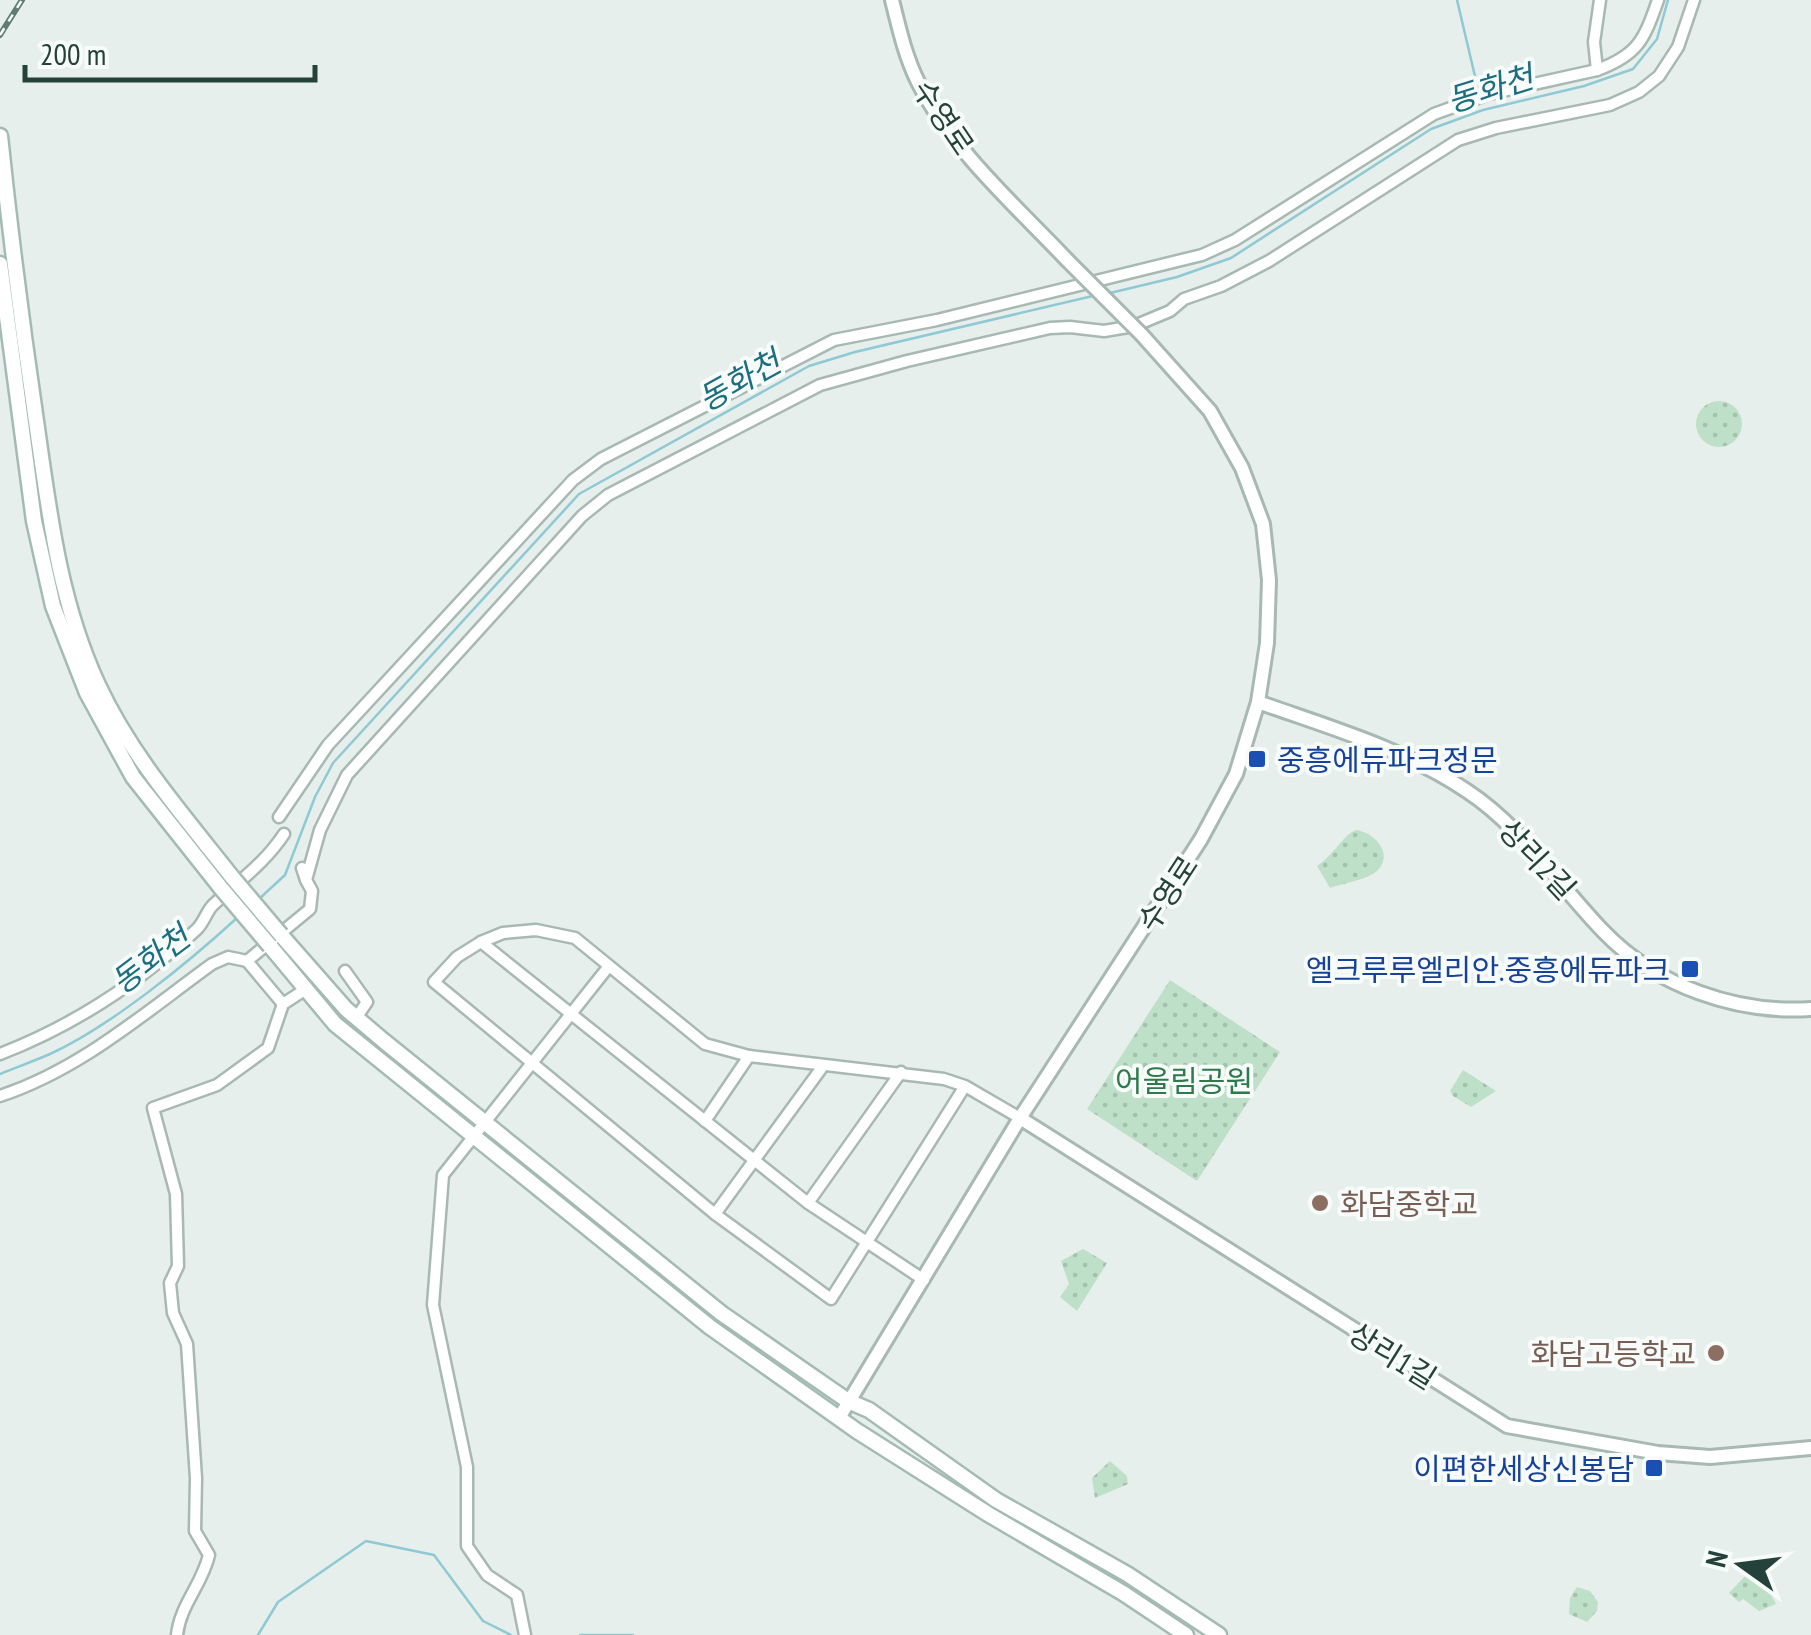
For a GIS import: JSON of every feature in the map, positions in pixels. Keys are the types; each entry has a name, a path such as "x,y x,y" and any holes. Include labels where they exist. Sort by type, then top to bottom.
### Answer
{"main road":[{"path":"0,136 12,262 65,603 98,687 148,772 227,882"},
{"path":"0,264 34,521 53,606 87,692 133,777 276,940 356,1018 720,1313 996,1500 1127,1574 1219,1635"},
{"path":"276,940 306,989 335,1024 710,1327 839,1418 1186,1635"}],"street":[{"name":"수영로","path":"839,1418 1020,1118 1201,839 1236,774 1258,702 1267,642 1269,580 1263,524 1242,468 1210,411 1142,335 969,158 943,125 917,80 892,0"},
{"path":"1597,70 1594,42 1600,0"},
{"path":"279,817 328,745 572,480 601,458 834,340 938,320 1202,255 1235,240 1434,114 1489,94 1625,60 1641,42 1658,0"},
{"path":"306,880 320,830 347,775 582,516 608,495 792,399 844,378 1050,328 1070,326 1104,332 1134,326 1170,311 1184,298 1221,286 1269,261 1458,140 1496,128 1610,105 1639,92 1659,76 1678,47 1694,0"},
{"name":"상리2길","path":"1258,702 1420,763 1469,792 1504,821 1606,935 1640,962 1684,988 1737,1004 1811,1010"},
{"path":"0,1054 49,1035 96,1009 170,952 201,926 209,909 273,852 284,834"},
{"path":"248,961 310,909 312,891 302,868"},
{"path":"965,1086 831,1299 714,1214 434,982 457,957 503,933 536,930 576,938 705,1044 749,1056 944,1079 965,1086 1020,1118"},
{"path":"481,942 808,1203 924,1280"},
{"path":"0,1096 38,1084 84,1058 212,964 228,958 248,961 283,1004"},
{"path":"525,1633 518,1595 487,1575 467,1546 467,1467 433,1305 443,1175 609,966"},
{"path":"345,971 367,1002 356,1018"},
{"path":"177,1635 179,1616 204,1578 209,1556 195,1532 196,1478 187,1344 173,1313 170,1283 178,1266 176,1194 153,1108 217,1085 268,1048 283,1004 306,989"},
{"path":"705,1120 749,1056"},
{"path":"714,1214 824,1066"},
{"path":"808,1203 901,1072"},
{"name":"상리1길","path":"1020,1118 1507,1426 1710,1458 1811,1448"}],"green space":[{"path":"1719,401 1736,407 1742,424 1736,441 1719,447 1702,441 1696,424 1702,407"},
{"path":"1356,830 1380,845 1382,864 1367,877 1330,888 1317,866"},
{"name":"어울림공원","path":"1170,980 1280,1052 1197,1181 1087,1109"},
{"path":"1463,1070 1496,1091 1471,1107 1453,1096 1450,1091"},
{"path":"1083,1249 1107,1263 1077,1311 1060,1297 1069,1284 1061,1261"},
{"path":"1110,1461 1127,1476 1128,1484 1095,1498 1092,1478"},
{"path":"1746,1575 1764,1586 1776,1604 1759,1611 1729,1593"},
{"path":"1577,1587 1590,1591 1598,1602 1597,1611 1587,1622 1569,1614 1570,1598"}],"waterway":[{"path":"1457,0 1478,89"},
{"name":"동화천","path":"1110,293 1177,277 1231,258 1431,129 1483,110 1584,86 1633,69 1657,39 1668,0"},
{"name":"동화천","path":"259,899 285,875 315,797 333,763 579,494 809,366 1097,295"},
{"name":"동화천","path":"0,1074 50,1054 98,1027 173,973 238,917"},
{"path":"258,1635 278,1602 366,1541 434,1555 483,1621 511,1635"},
{"path":"580,1635 633,1635"}],"railway":[{"path":"0,35 22,0"}],"place":[{"name":"중흥에듀파크정문","path":"1257,759"},
{"name":"엘크루루엘리안.중흥에듀파크","path":"1690,969"},
{"name":"화담중학교","path":"1320,1203"},
{"name":"화담고등학교","path":"1716,1353"},
{"name":"이편한세상신봉담","path":"1654,1468"}]}
